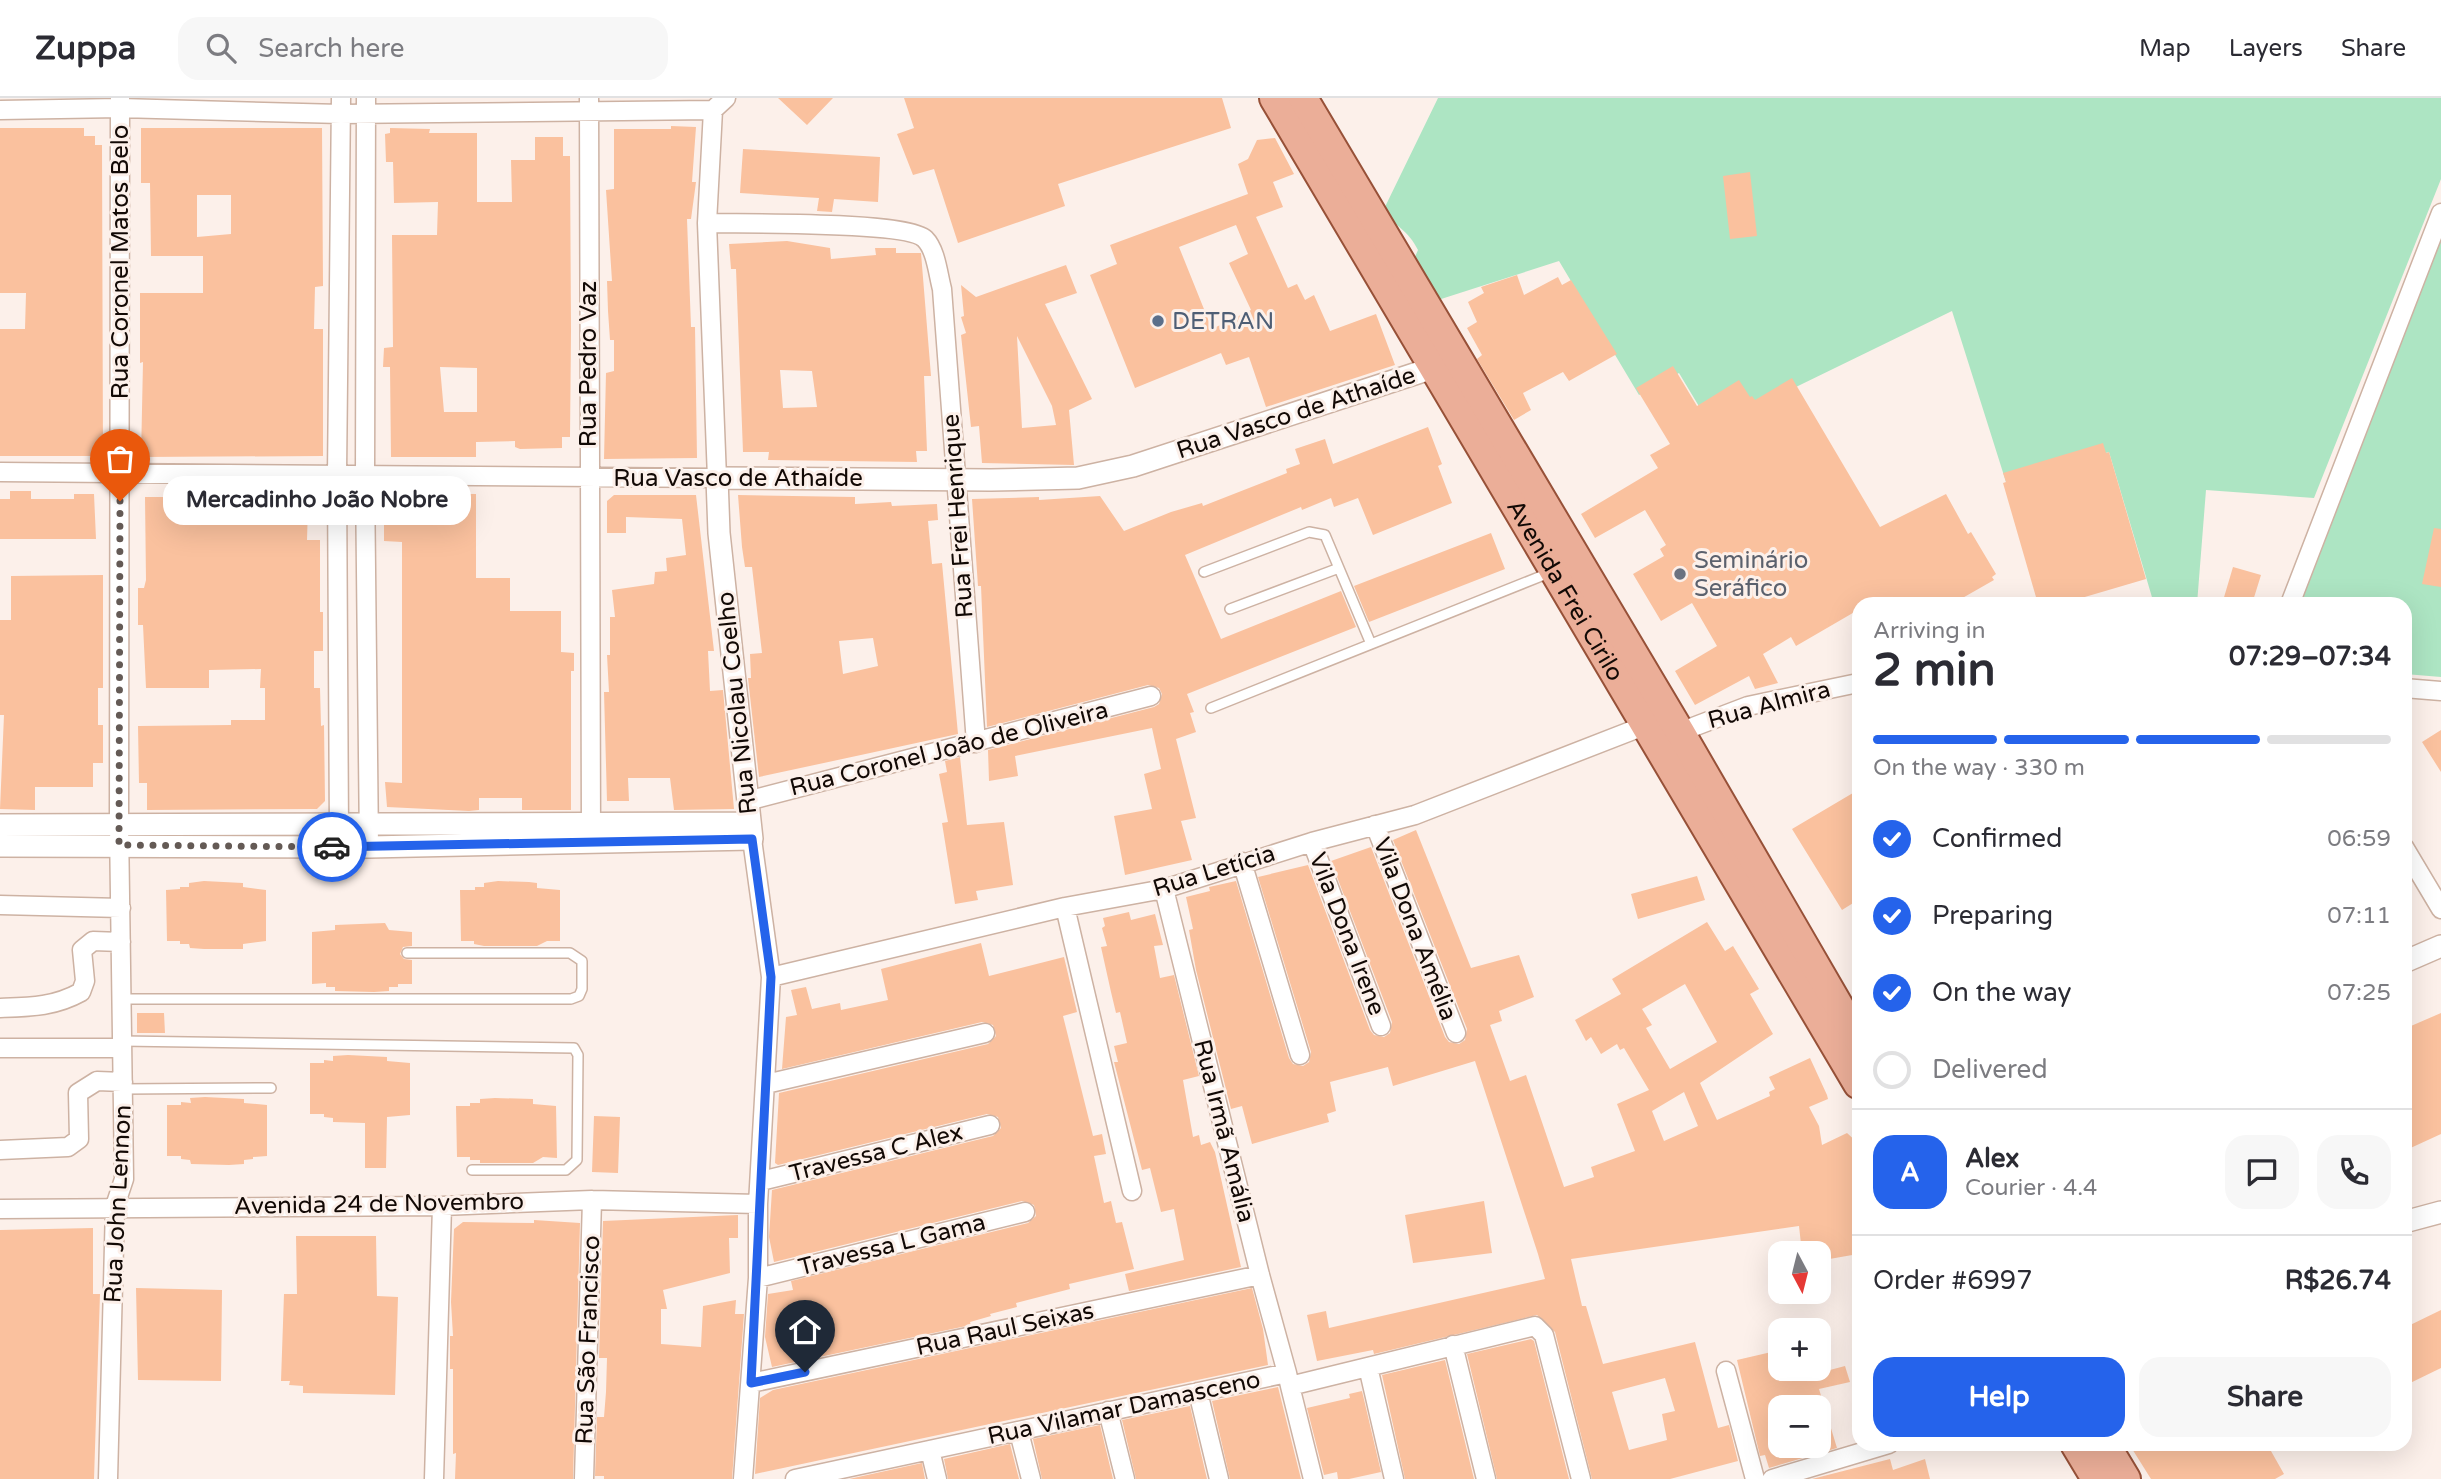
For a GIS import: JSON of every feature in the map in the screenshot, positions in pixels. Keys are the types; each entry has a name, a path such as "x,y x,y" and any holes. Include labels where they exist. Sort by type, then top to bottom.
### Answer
{"main road":[{"name":"Avenida Frei Cirilo","path":"1274,98 1446,363 1852,1029"},
{"name":"Avenida Frei Cirilo","path":"1303,98 1554,571 1665,724 1852,1073"},
{"path":"2085,1451 2110,1469"}],"street":[{"path":"0,110 120,103 341,106 719,104"},
{"name":"Rua Coronel Matos Belo","path":"119,835 120,103"},
{"name":"Rua Pedro Vaz","path":"589,104 591,833"},
{"name":"Rua Nicolau Coelho","path":"719,104 707,223 719,533 747,800 771,977 758,1204 758,1279 743,1479"},
{"path":"338,836 337,475 341,106"},
{"path":"366,106 365,478 369,836"},
{"path":"2293,597 2441,213"},
{"name":"Rua Frei Henrique","path":"707,223 862,227 919,234 928,241 942,289 976,743"},
{"name":"Rua Vasco de Athaíde","path":"0,472 337,475 365,478 1078,478 1133,466 1446,363"},
{"name":"Rua Almira","path":"1665,724 1852,684"},
{"path":"2412,689 2441,691"},
{"name":"Rua Coronel João de Oliveira","path":"747,800 1151,696"},
{"name":"Rua Letícia","path":"771,977 1065,907 1164,889 1242,862 1415,815 1665,724"},
{"path":"0,825 119,835 369,836 751,831"},
{"name":"Vila Dona Amélia","path":"1375,825 1456,1032"},
{"path":"0,846 119,835"},
{"name":"Rua John Lennon","path":"108,1479 115,1206 124,1179 119,835"},
{"name":"Vila Dona Irene","path":"1312,842 1381,1026"},
{"path":"2412,860 2441,909"},
{"path":"1242,862 1300,1055"},
{"name":"Rua Irmã Amália","path":"1164,889 1259,1275 1289,1379 1313,1479"},
{"path":"0,905 121,908"},
{"path":"1065,907 1132,1191"},
{"path":"0,1007 48,1007 68,999 81,992 85,981 82,950 93,941 121,942"},
{"path":"2412,959 2441,946"},
{"path":"765,1084 985,1032"},
{"path":"0,1048 122,1045"},
{"path":"0,1150 68,1147 79,1139 78,1093 97,1081 124,1085"},
{"name":"Travessa C Alex","path":"761,1181 990,1125"},
{"name":"Avenida 24 de Novembro","path":"0,1209 115,1206 442,1206 592,1200 758,1204"},
{"name":"Rua São Francisco","path":"584,1479 592,1200"},
{"path":"434,1479 442,1206"},
{"name":"Travessa L Gama","path":"758,1279 1025,1212"},
{"path":"2412,1220 2441,1212"},
{"name":"Rua Raul Seixas","path":"751,1383 1259,1275"},
{"name":"Rua Vilamar Damasceno","path":"795,1479 844,1474 930,1450 1198,1392 1368,1367 1538,1327 1544,1335 1581,1479"},
{"path":"1453,1345 1486,1479"},
{"path":"1368,1367 1389,1478"},
{"path":"1727,1371 1755,1479"},
{"path":"1198,1392 1219,1479"},
{"path":"1108,1411 1125,1479"},
{"path":"1019,1432 1031,1479"},
{"path":"930,1450 937,1479"},
{"path":"1772,1479 1866,1451"}],"lane":[{"path":"1203,572 1308,532 1325,535 1371,644"},
{"path":"1230,609 1339,568"},
{"path":"1211,708 1554,571"},
{"path":"122,999 571,999 579,996 582,989 582,961 570,953 407,953"},
{"path":"122,1045 575,1048 578,1055 577,1160 574,1166 566,1170 472,1170"},
{"path":"124,1085 271,1088"}],"green space":[{"path":"1438,98 2441,98 2441,179 2314,498 2206,490 2198,597 2152,597 2109,452 2006,482 1952,311 1798,386 1715,433 1679,373 1639,395 1559,261 1438,300 1414,259 1418,250 1414,243 1383,211"},
{"path":"2441,238 2441,677 2412,675 2412,597 2302,597"}],"building":[{"path":"778,98 833,98 807,125"},
{"path":"904,98 1222,98 1231,128 1058,184 1065,206 958,243 934,169 913,175 897,134 914,128"},
{"path":"671,126 696,127 692,182 696,182 691,219 687,219 691,327 695,327 697,458 604,459 606,373 614,371 614,340 610,340 608,311 607,281 612,281 606,190 614,189 614,129 671,129"},
{"path":"0,128 84,128 84,136 95,136 95,145 102,145 103,456 0,456 0,329 25,329 26,293 0,293"},
{"path":"141,128 322,128 323,286 315,287 314,329 323,329 323,456 141,457 143,362 140,363 140,293 203,293 203,256 151,256 150,183 141,183","holes":["197,195 231,195 231,234 197,237"]},
{"path":"390,128 430,129 429,133 477,133 477,202 512,202 511,160 535,160 535,137 563,137 563,156 570,156 571,331 570,437 562,437 562,448 520,449 515,447 515,441 476,442 476,457 391,457 390,367 383,367 384,348 393,347 392,235 437,235 438,202 394,203 393,162 386,162 385,134 390,133","holes":["440,367 477,368 477,412 444,412"]},
{"path":"1275,138 1294,174 1273,182 1283,207 1256,217 1288,288 1297,284 1305,300 1314,295 1330,331 1376,314 1395,365 1266,407 1249,357 1226,365 1221,353 1135,388 1090,275 1117,264 1110,245 1248,194 1238,164 1248,159 1257,140","holes":["1236,225 1248,254 1229,263 1251,310 1212,329 1179,247"]},
{"path":"743,149 880,157 878,202 834,199 832,212 817,211 819,198 740,193"},
{"path":"1750,172 1757,236 1730,239 1723,176"},
{"path":"787,241 830,248 831,259 876,255 875,248 896,248 896,253 921,253 931,376 924,376 927,451 916,451 917,462 768,460 769,452 743,452 736,269 731,269 729,244","holes":["780,370 812,371 817,407 783,408"]},
{"path":"1066,265 1077,293 1045,304 1092,399 1069,410 1074,465 982,463 979,426 971,427 961,335 966,333 961,317 964,316 961,285 976,297","holes":["1017,336 1052,406 1056,425 1022,428"]},
{"path":"1517,275 1524,295 1558,277 1562,285 1571,280 1617,354 1569,381 1563,372 1523,393 1531,410 1514,420 1477,359 1482,355 1467,328 1477,322 1468,302 1484,293 1481,287"},
{"path":"1673,366 1697,406 1739,380 1755,400 1792,378 1880,527 1946,494 1968,534 1971,532 1996,574 1992,577 1994,580 1964,597 1852,597 1852,613 1796,646 1791,637 1763,654 1778,683 1755,689 1749,676 1695,705 1675,671 1717,646 1692,603 1661,621 1633,574 1664,556 1660,549 1666,545 1645,510 1595,538 1581,514 1658,468 1650,455 1670,444 1636,388"},
{"path":"1428,427 1442,464 1438,466 1452,503 1373,535 1358,498 1334,507 1331,498 1302,510 1301,507 1185,555 1221,639 1341,591 1356,627 1187,694 1194,712 1190,713 1196,732 1176,739 1196,818 1181,821 1192,860 1125,875 1114,816 1152,809 1144,774 1161,769 1152,728 1015,756 1018,776 989,781 988,750 1154,707 1159,704 1162,694 1159,688 1148,685 987,727 981,586 978,586 972,499 1039,497 1039,500 1100,496 1124,531 1171,512 1202,503 1203,506 1287,473 1286,469 1300,464 1295,449 1325,439 1333,464"},
{"path":"2103,443 2106,453 2109,452 2146,579 2085,597 2036,597 2003,483 2006,482 2003,473"},
{"path":"10,491 31,491 31,499 74,499 74,494 94,494 96,539 0,539 0,499 10,499"},
{"path":"384,493 476,494 476,578 510,578 510,611 561,611 561,652 574,653 574,671 571,671 571,810 522,810 522,798 479,798 479,810 469,811 387,807 385,782 402,783 402,542 384,541"},
{"path":"181,494 260,494 260,507 308,507 307,540 320,540 320,612 323,612 323,651 314,651 314,688 320,688 321,726 324,725 325,801 317,809 147,810 147,783 139,783 138,726 231,725 231,720 265,720 265,688 260,688 261,669 209,670 209,688 146,688 143,625 138,625 138,588 144,588 146,580 145,497 181,497"},
{"path":"614,495 696,495 714,651 708,651 710,691 723,690 734,809 674,810 670,778 628,778 629,801 607,801 604,692 609,692 607,655 610,655 610,617 615,617 612,590 654,584 655,572 667,571 666,558 686,555 682,519 626,517 626,533 607,533 607,501"},
{"path":"738,495 855,497 855,504 891,502 892,506 937,504 938,520 928,521 932,564 942,563 958,734 759,777 748,678 751,678 750,654 762,653 752,567 745,567","holes":["873,638 878,666 843,674 839,641"]},
{"path":"2434,528 2441,529 2441,587 2422,584"},
{"path":"1491,533 1505,569 1369,622 1354,586"},
{"path":"2233,567 2261,575 2254,597 2224,597"},
{"path":"103,575 103,688 98,688 98,725 103,725 103,763 93,763 93,787 35,787 35,810 0,809 4,715 0,715 0,620 11,620 11,576"},
{"path":"2441,730 2441,772 2422,742"},
{"path":"960,757 967,825 1004,822 1013,885 976,891 978,900 955,904 942,823 948,822 939,774 947,772 945,761"},
{"path":"1852,794 1852,904 1842,910 1792,829"},
{"path":"1416,830 1471,968 1519,955 1534,997 1499,1011 1502,1021 1490,1025 1510,1081 1526,1075 1564,1187 1594,1177 1591,1167 1635,1151 1617,1104 1649,1090 1624,1048 1620,1050 1617,1044 1601,1054 1591,1037 1586,1041 1575,1020 1621,994 1612,979 1707,922 1725,951 1733,946 1759,989 1750,994 1773,1034 1700,1083 1717,1120 1770,1096 1769,1092 1775,1089 1769,1077 1810,1058 1828,1099 1809,1107 1819,1126 1822,1145 1847,1133 1852,1138 1852,1255 1831,1259 1831,1241 1801,1241 1799,1226 1571,1259 1582,1306 1586,1306 1603,1364 1695,1342 1718,1428 1729,1425 1738,1461 1670,1479 1592,1479 1555,1332 1537,1315 1374,1354 1373,1350 1317,1361 1307,1315 1326,1311 1329,1328 1545,1279 1538,1254 1475,1061 1393,1086 1388,1067 1330,1082 1336,1111 1327,1114 1329,1122 1252,1144 1242,1106 1231,1109 1196,970 1189,930 1193,929 1186,897 1210,891 1209,887 1236,881 1289,1058 1293,1064 1303,1066 1309,1062 1311,1052 1258,877 1308,865 1370,1030 1374,1035 1384,1037 1390,1033 1392,1022 1331,861 1371,847 1445,1037 1449,1042 1459,1044 1465,1040 1467,1029 1393,840","holes":["1685,984 1717,1042 1670,1069 1646,1028 1652,1025 1642,1009","1684,1092 1698,1126 1664,1141 1652,1111","1665,1378 1675,1411 1662,1414 1667,1440 1629,1450 1612,1392"]},
{"path":"1697,876 1705,900 1638,919 1631,894"},
{"path":"189,883 243,883 243,887 266,890 266,941 243,944 243,949 204,949 190,948 189,944 180,944 180,941 167,941 166,890 189,887"},
{"path":"484,883 537,883 537,888 560,890 560,941 547,941 537,946 484,946 474,944 474,941 461,941 460,890 475,890 475,887 484,887"},
{"path":"1129,912 1131,920 1155,914 1163,945 1154,946 1160,978 1174,975 1199,1076 1183,1080 1193,1137 1199,1135 1201,1145 1210,1142 1215,1152 1241,1267 1129,1291 1125,1274 1184,1260 1174,1209 1161,1212 1150,1168 1142,1170 1114,1062 1118,1062 1114,1046 1127,1043 1120,1012 1116,1013 1101,947 1107,946 1102,928 1105,926 1103,918"},
{"path":"385,923 389,930 412,932 412,946 403,947 400,954 404,959 412,960 412,984 398,984 398,987 389,987 389,991 374,992 335,991 335,987 326,987 326,983 312,984 312,932 335,930 335,925"},
{"path":"981,943 989,976 1064,957 1077,1012 1063,1016 1093,1136 1102,1134 1106,1154 1094,1156 1104,1203 1111,1201 1116,1223 1122,1222 1134,1269 1069,1284 1070,1289 1016,1303 1017,1307 990,1314 991,1316 970,1322 971,1325 772,1367 765,1337 768,1294 793,1290 791,1281 1028,1223 1036,1216 1034,1205 1022,1201 774,1262 769,1237 772,1190 993,1136 1001,1128 998,1117 987,1114 778,1165 775,1163 779,1093 988,1044 996,1036 993,1025 982,1022 782,1069 786,1017 797,1015 791,990 806,987 812,1009 840,1003 841,1010 888,1000 881,969"},
{"path":"137,1013 164,1013 165,1033 137,1033"},
{"path":"2441,1013 2441,1134 2412,1147 2412,1095 2412,1026"},
{"path":"333,1056 387,1057 387,1061 410,1063 410,1115 387,1117 386,1168 365,1168 365,1123 333,1122 333,1118 324,1117 324,1114 310,1114 310,1063 324,1063 324,1060 333,1061"},
{"path":"190,1098 244,1099 244,1103 267,1105 267,1156 244,1160 244,1164 229,1165 191,1164 190,1160 181,1159 181,1156 167,1156 167,1105 191,1103"},
{"path":"480,1099 533,1099 533,1104 556,1106 557,1158 543,1157 533,1163 480,1163 480,1160 470,1160 470,1157 457,1157 456,1106 470,1106 470,1103 480,1103"},
{"path":"594,1116 620,1117 618,1173 592,1172"},
{"path":"1484,1201 1492,1253 1413,1263 1405,1215"},
{"path":"738,1215 738,1238 729,1238 730,1273 663,1290 667,1309 661,1309 661,1344 701,1347 703,1306 736,1300 735,1314 744,1314 732,1479 604,1479 604,1476 595,1476 597,1417 604,1417 606,1392 607,1358 599,1358 603,1221"},
{"path":"534,1220 580,1223 573,1479 455,1479 453,1369 450,1369 454,1229 463,1222 534,1223"},
{"path":"93,1228 93,1294 100,1294 94,1479 0,1479 0,1230"},
{"path":"296,1236 376,1236 377,1296 398,1297 395,1395 303,1393 303,1386 289,1385 290,1381 281,1381 284,1294 297,1294"},
{"path":"136,1288 222,1290 221,1381 138,1380"},
{"path":"1252,1288 1263,1329 1268,1365 755,1474 760,1398 773,1390"},
{"path":"2441,1310 2441,1368 2412,1382 2412,1324"},
{"path":"1531,1339 1534,1341 1569,1479 1497,1479 1467,1354"},
{"path":"1768,1353 1768,1381 1831,1381 1831,1370 1845,1366 1850,1382 1819,1389 1821,1395 1768,1395 1768,1458 1803,1458 1769,1468 1765,1455 1760,1456 1737,1360"},
{"path":"1445,1360 1474,1479 1405,1479 1382,1375"},
{"path":"1278,1387 1301,1479 1230,1479 1212,1401"},
{"path":"1362,1391 1381,1472 1349,1479 1338,1479 1337,1472 1324,1475 1307,1408 1350,1398 1349,1394"},
{"path":"1190,1406 1207,1479 1136,1479 1122,1420"},
{"path":"1100,1425 1113,1479 1042,1479 1033,1439"},
{"path":"1831,1428 1837,1448 1831,1450"},
{"path":"1010,1444 1019,1479 948,1479 944,1459"},
{"path":"2133,1451 2271,1451 2284,1474 2275,1479 2151,1479"},
{"path":"1890,1459 1893,1470 1925,1459 1930,1479 1812,1479"},
{"path":"922,1463 925,1479 849,1479"}],"way so far":[{"path":"120,501 119,845 332,847"}],"place":[{"name":"DETRAN","path":"1158,321"},
{"name":"Mercadinho João Nobre","path":"120,501"},
{"name":"Seminário Seráfico","path":"1680,574"}],"route":[{"path":"332,847 752,839 771,977 751,1383 805,1372"}]}
